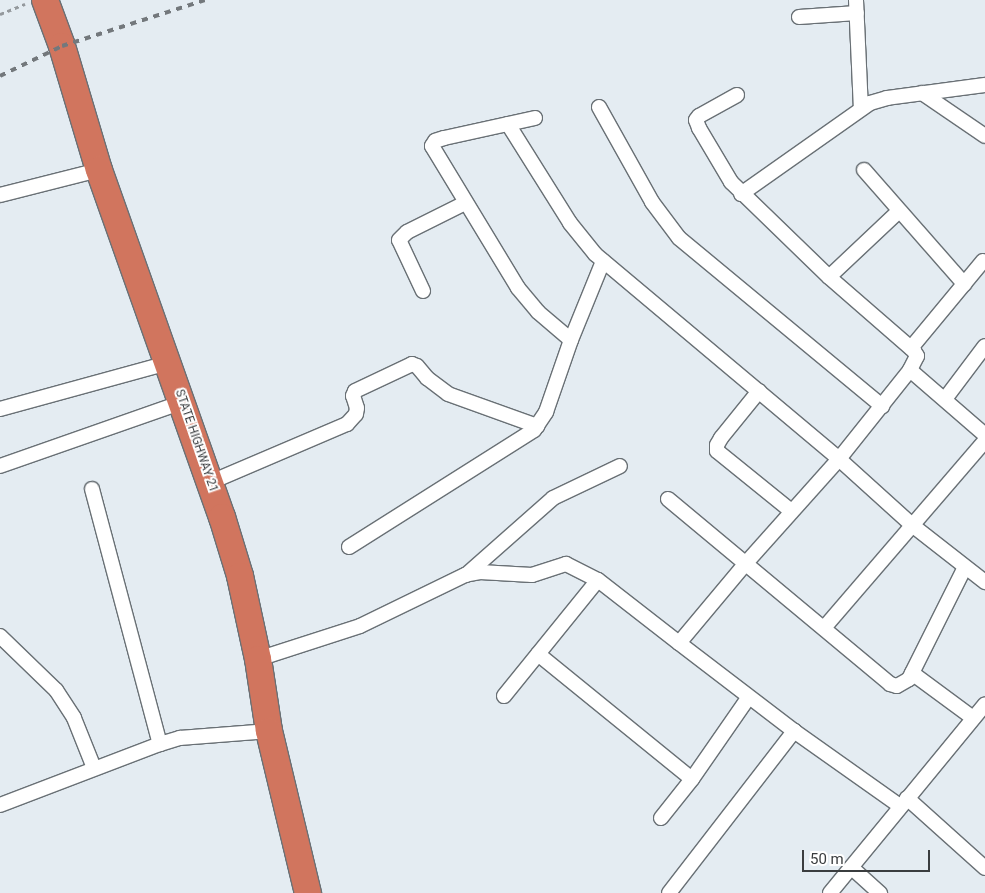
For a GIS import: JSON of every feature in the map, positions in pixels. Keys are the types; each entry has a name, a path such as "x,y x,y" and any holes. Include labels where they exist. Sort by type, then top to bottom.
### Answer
{"highway":[{"name":"STATE HIGHWAY 21","path":"35,2 62,46 99,170 211,482 240,576 258,659 270,732 308,893"}],"street":[{"path":"799,17 857,7 861,109"},
{"path":"741,194 861,109 879,100 985,85"},
{"path":"922,94 985,136"},
{"path":"678,643 791,511 839,459 910,370 917,356 911,348 829,277 741,194 719,164 696,124 699,116 737,95"},
{"path":"599,107 652,202 679,238 882,406"},
{"path":"536,118 444,138 435,141 432,146 522,294 538,312 571,340"},
{"path":"508,124 570,223 602,261 839,459 912,525 965,567 983,576"},
{"path":"0,195 99,170"},
{"path":"864,170 964,284"},
{"path":"423,291 399,240 407,232 465,203"},
{"path":"829,277 899,211"},
{"path":"350,547 470,472 537,426 546,412 571,340 602,261"},
{"path":"911,348 983,261"},
{"path":"945,399 985,346"},
{"path":"0,409 168,363"},
{"path":"211,482 347,424 356,414 357,408 353,396 355,391 412,364 448,394 537,426"},
{"path":"910,370 985,435"},
{"path":"758,391 721,438 717,445 717,451 791,511"},
{"path":"0,466 183,402"},
{"path":"824,628 985,441"},
{"path":"465,575 553,498 620,466"},
{"path":"92,489 160,744"},
{"path":"668,499 890,684 897,686 903,684 912,673 965,567"},
{"path":"258,659 360,626 465,575 480,572 532,575 566,564 598,580 748,698 794,731 903,802 985,868"},
{"path":"504,696 598,580"},
{"path":"0,636 56,690 74,718 94,768"},
{"path":"538,654 692,779"},
{"path":"830,893 852,868 903,802 981,712 912,673"},
{"path":"661,818 692,779 748,698"},
{"path":"669,893 794,731"},
{"path":"0,804 180,738 270,732"},
{"path":"852,868 880,893"}],"path":[{"path":"0,14 35,2"}],"railway":[{"path":"0,76 62,46 205,0"}]}
